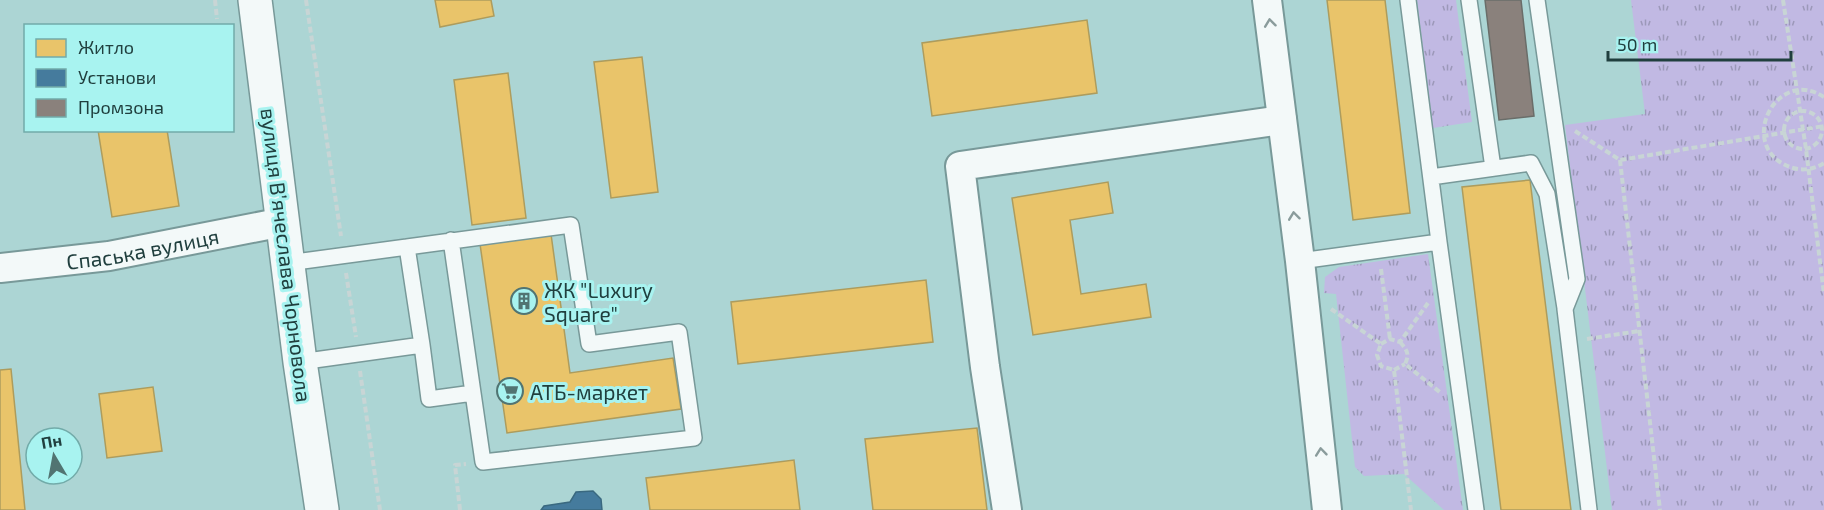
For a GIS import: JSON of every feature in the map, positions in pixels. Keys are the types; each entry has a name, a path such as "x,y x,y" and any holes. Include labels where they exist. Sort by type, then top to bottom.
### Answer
{"main road":[{"name":"вулиця Вʼячеслава Чорновола","path":"255,0 300,362 322,510"}],"street":[{"path":"1267,0 1300,261 1327,510"},
{"path":"1007,510 985,367 960,166 1282,120"},
{"name":"Спаська вулиця","path":"0,268 109,256 283,222"}],"lane":[{"path":"1408,0 1476,510"},
{"path":"1469,0 1493,168"},
{"path":"1537,0 1577,279 1565,309"},
{"path":"1431,177 1531,163 1548,194 1565,309 1589,510"},
{"path":"288,263 451,240 571,225 589,344 679,332 694,438 483,462 451,240"},
{"path":"1300,261 1439,242"},
{"path":"407,247 429,399 473,393"},
{"path":"300,362 422,345"}],"path":[{"path":"215,0 217,18"},
{"path":"1783,0 1806,149 1824,294"},
{"path":"1824,97 1809,90 1785,95 1774,102 1767,112 1764,124 1764,136 1768,148 1780,161 1796,169 1808,169 1824,163"},
{"path":"1799,111 1811,112 1823,126 1816,143 1806,149 1789,144 1783,133 1785,121 1793,113 1799,111"},
{"path":"1574,130 1620,160 1823,126"},
{"path":"1620,160 1660,510"},
{"path":"1379,251 1390,339"},
{"path":"1400,342 1438,290 1446,289"},
{"path":"1304,303 1321,302 1381,344"},
{"path":"1568,342 1639,331"},
{"path":"1390,339 1400,342 1407,350 1408,357 1405,364 1394,370 1382,366 1377,355 1381,344 1390,339"},
{"path":"1405,364 1451,401 1461,400"},
{"path":"1394,370 1412,510"},
{"path":"460,510 454,465 483,462"}],"green space":[{"path":"1417,0 1456,0 1472,122 1433,128"},
{"path":"1631,0 1824,0 1824,510 1612,510 1565,125 1645,114"},
{"path":"1428,254 1463,510 1444,510 1404,474 1364,476 1355,467 1336,294 1324,293 1325,277 1339,267"}],"building: Житло":[{"path":"435,0 491,0 494,16 440,27"},
{"path":"1327,0 1385,0 1410,213 1353,220"},
{"path":"1087,20 1097,93 932,116 922,43"},
{"path":"642,57 658,192 611,198 594,62"},
{"path":"508,73 526,218 472,225 454,80"},
{"path":"98,132 167,132 179,206 112,217"},
{"path":"1530,180 1571,510 1501,510 1462,187"},
{"path":"1108,182 1113,213 1070,220 1081,294 1146,284 1151,317 1033,335 1012,198"},
{"name":"ЖК \"Luxury Square\"","path":"551,234 570,373 673,358 681,409 507,433 480,244"},
{"path":"926,280 933,342 738,364 731,302"},
{"path":"11,369 25,510 0,510 0,370"},
{"path":"153,387 162,451 107,458 99,394"},
{"path":"977,428 987,510 873,510 865,439"},
{"path":"794,460 800,510 650,510 646,478"}],"building: Установи":[{"path":"593,491 601,499 602,510 541,510 544,506 570,502 576,492"}],"building: Промзона":[{"path":"1485,0 1521,0 1534,116 1499,120"}],"place":[{"name":"ЖК \"Luxury Square\"","path":"524,301"},
{"name":"АТБ-маркет","path":"510,391"}]}
